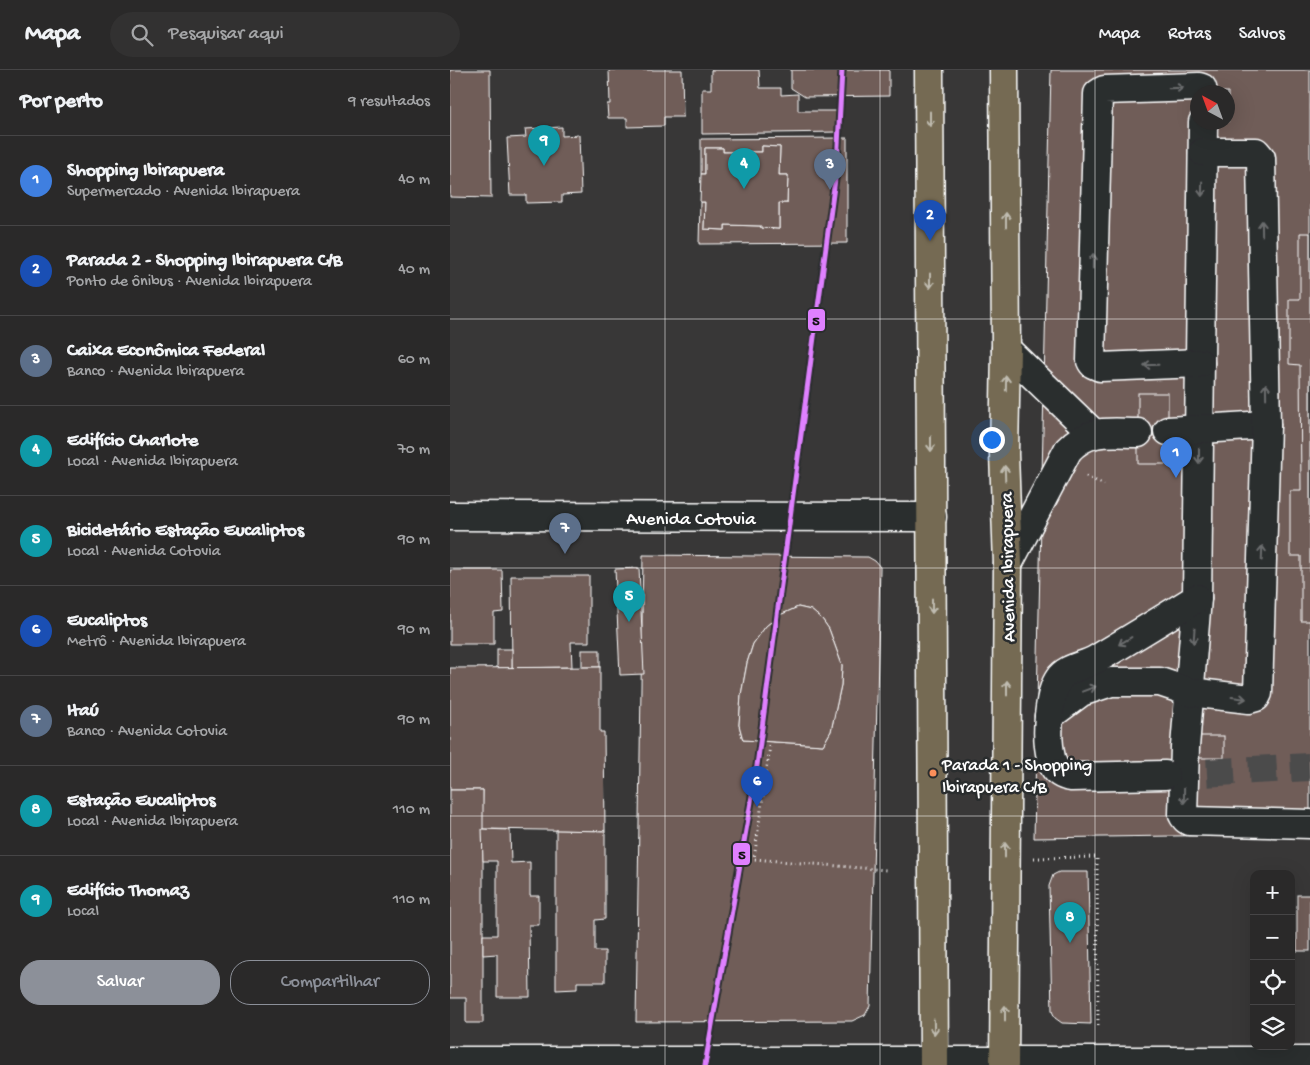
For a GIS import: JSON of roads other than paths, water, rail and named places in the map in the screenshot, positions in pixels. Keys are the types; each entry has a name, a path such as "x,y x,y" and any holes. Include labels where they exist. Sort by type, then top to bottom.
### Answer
{"main road":[{"path":"929,70 934,1063"},
{"name":"Avenida Ibirapuera","path":"1004,70 1006,348 1004,454 1008,564 1004,1063"}],"street":[{"path":"1190,86 1137,79 1100,91 1097,98 1091,361 1100,367 1200,363"},
{"path":"1203,130 1197,598 1185,747 1184,818 1189,821 1310,824"},
{"path":"1049,716 1081,692 1111,682 1160,682 1190,692 1249,699 1256,697 1258,693 1266,425 1261,156 1256,152 1203,152"},
{"path":"1006,348 1094,434"},
{"path":"1168,431 1266,425"},
{"path":"1008,564 1068,450 1078,440 1094,434 1138,433"},
{"name":"Avenida Cotovia","path":"450,516 932,517"},
{"path":"1165,775 1071,777 1061,774 1056,771 1051,763 1048,735 1049,716 1056,684 1064,673 1093,661 1197,598"},
{"path":"450,1061 558,1063 1004,1063 1310,1061"}],"tunnel":[{"path":"1165,775 1309,767"}],"place":[{"name":"Edifício Thomaz","path":"544,166"},
{"name":"Edifício Charlote","path":"744,189"},
{"name":"Caixa Econômica Federal","path":"830,190"},
{"name":"Parada 2 - Shopping Ibirapuera C/B","path":"930,241"},
{"name":"Shopping Ibirapuera","path":"1176,478"},
{"name":"Itaú","path":"565,554"},
{"name":"Bicicletário Estação Eucaliptos","path":"629,622"},
{"name":"Parada 1 - Shopping Ibirapuera C/B","path":"933,773"},
{"name":"Eucaliptos","path":"757,807"},
{"name":"Estação Eucaliptos","path":"1070,943"}]}
